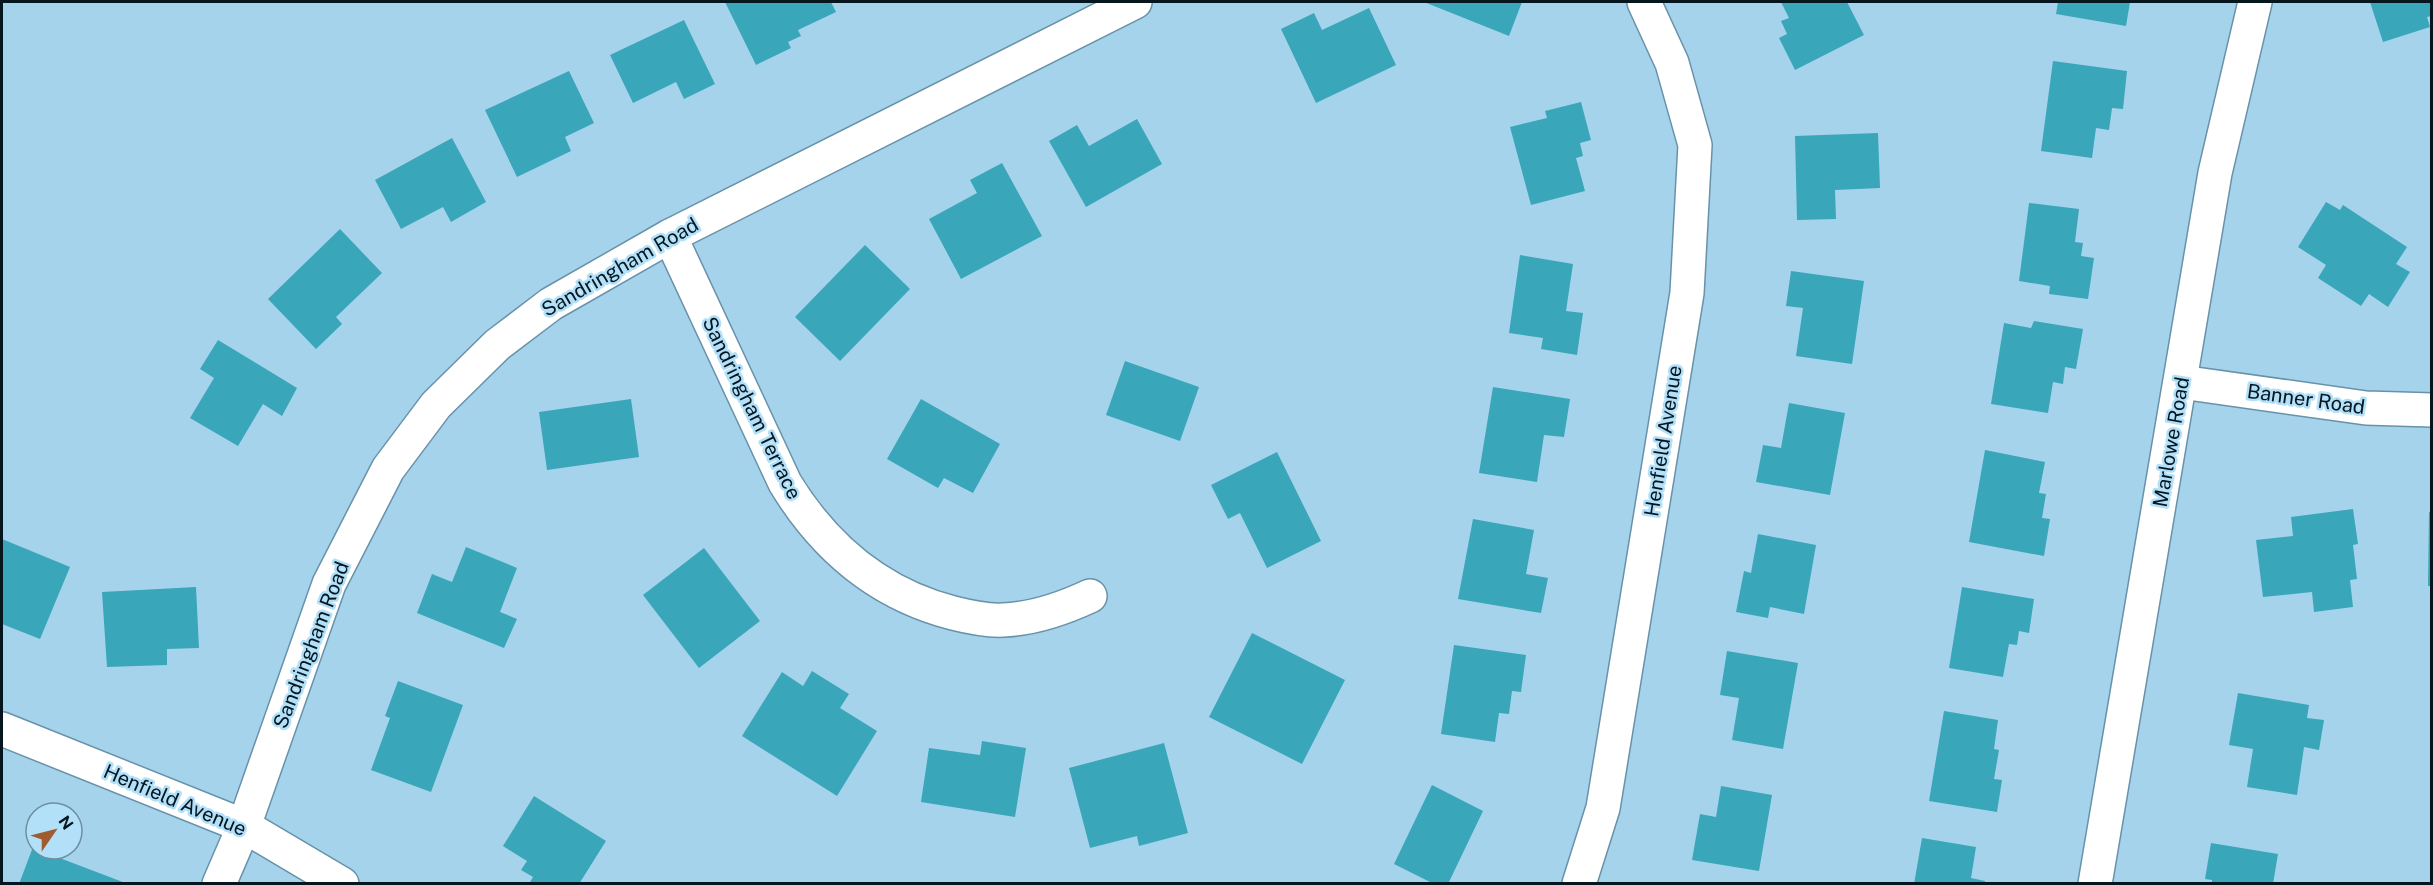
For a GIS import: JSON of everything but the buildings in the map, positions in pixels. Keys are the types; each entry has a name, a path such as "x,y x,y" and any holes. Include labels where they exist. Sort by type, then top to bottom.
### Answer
{"street":[{"name":"Sandringham Road","path":"219,884 244,826 329,584 388,469 436,405 497,345 551,304 670,236 1135,2"},
{"name":"Henfield Avenue","path":"1579,884 1603,808 1687,293 1695,146 1672,63 1644,2"},
{"name":"Marlowe Road","path":"2095,884 2216,173 2256,2"},
{"name":"Sandringham Terrace","path":"670,236 785,483 804,513 840,553 868,575 899,593 932,607 967,616 1003,620 1036,616 1090,596"},
{"name":"Banner Road","path":"2181,382 2366,408 2432,410"},
{"name":"Henfield Avenue","path":"2,729 244,826 342,884"}]}
